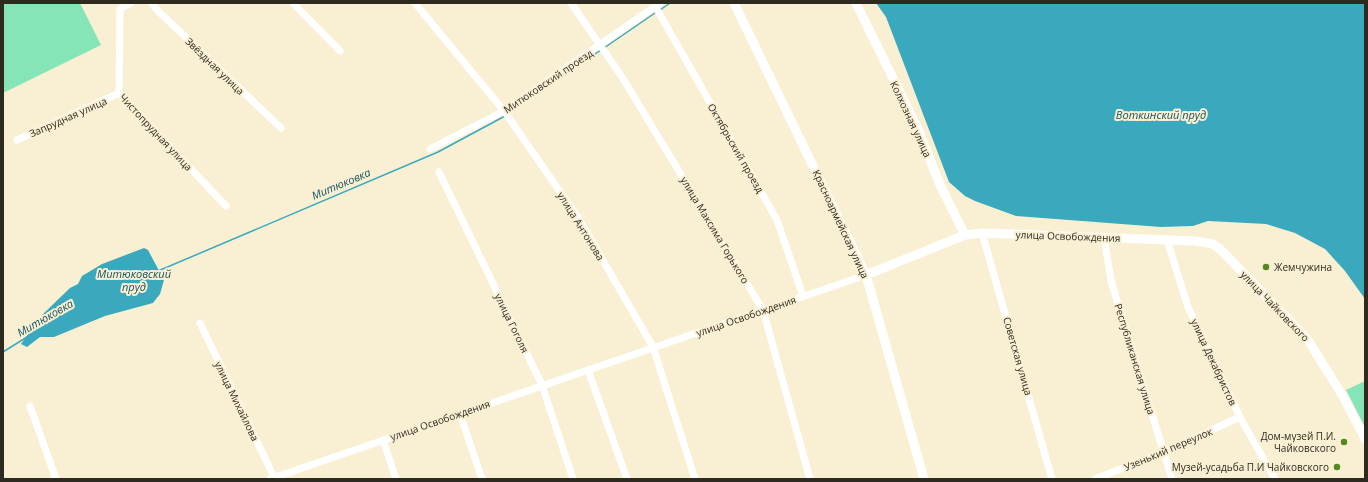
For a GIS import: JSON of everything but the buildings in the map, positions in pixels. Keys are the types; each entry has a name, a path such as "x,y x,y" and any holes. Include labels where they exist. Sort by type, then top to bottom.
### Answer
{"street":[{"name":"Чистопрудная улица","path":"131,3 120,9 119,93 226,206"},
{"name":"Звёздная улица","path":"152,3 156,9 280,128"},
{"path":"293,3 340,51"},
{"name":"улица Антонова","path":"415,3 506,113 579,220 654,347 695,479"},
{"name":"улица Максима Горького","path":"571,3 602,47 702,206 763,310 810,479"},
{"name":"Красноармейская улица","path":"734,3 866,275 924,479"},
{"name":"Колхозная улица","path":"856,3 918,129 940,185 965,236"},
{"name":"Митюковский проезд","path":"430,149 506,113 602,47 658,4"},
{"name":"Октябрьский проезд","path":"658,4 777,220 803,296"},
{"name":"Запрудная улица","path":"17,140 119,93"},
{"name":"улица Гоголя","path":"439,172 542,385 573,479"},
{"name":"улица Освобождения","path":"273,479 542,385 866,275 965,236 982,233 1205,241 1213,244 1229,258"},
{"name":"Советская улица","path":"982,233 1052,479"},
{"name":"Республиканская улица","path":"1104,237 1111,281 1172,479"},
{"name":"улица Декабристов","path":"1166,240 1188,307 1240,417 1275,479"},
{"name":"улица Чайковского","path":"1229,258 1308,340 1344,398 1365,440"},
{"name":"улица Михайлова","path":"200,323 273,479"},
{"path":"588,370 627,479"},
{"path":"30,406 56,479"},
{"path":"460,414 482,479"},
{"name":"Узенький переулок","path":"1095,479 1164,452 1240,417"},
{"path":"383,440 396,479"}],"green space":[{"path":"3,3 80,3 101,45 3,93"},
{"path":"1365,381 1365,427 1346,390"}],"water":[{"name":"Воткинский пруд","path":"876,3 1365,3 1365,299 1345,271 1325,249 1295,233 1266,224 1208,221 1193,226 1161,227 1016,216 965,196 949,182 886,17"},
{"name":"Митюковский пруд","path":"144,248 148,250 164,280 160,294 153,303 105,316 54,337 40,337 27,347 21,344 28,334 42,324 42,315 70,288 78,284 82,276 102,264"}],"waterway":[{"name":"Митюковка","path":"660,10 670,3"},
{"name":"Митюковка","path":"604,48 655,13"},
{"name":"Митюковка","path":"544,88 601,50"},
{"name":"Митюковка","path":"508,113 538,92"},
{"name":"Митюковка","path":"158,271 438,152 505,116"},
{"name":"Митюковка","path":"3,352 27,337"}],"place":[{"name":"Жемчужина","path":"1266,267"},
{"name":"Дом-музей П.И. Чайковского","path":"1344,442"},
{"name":"Музей-усадьба П.И Чайковского","path":"1337,467"}]}
